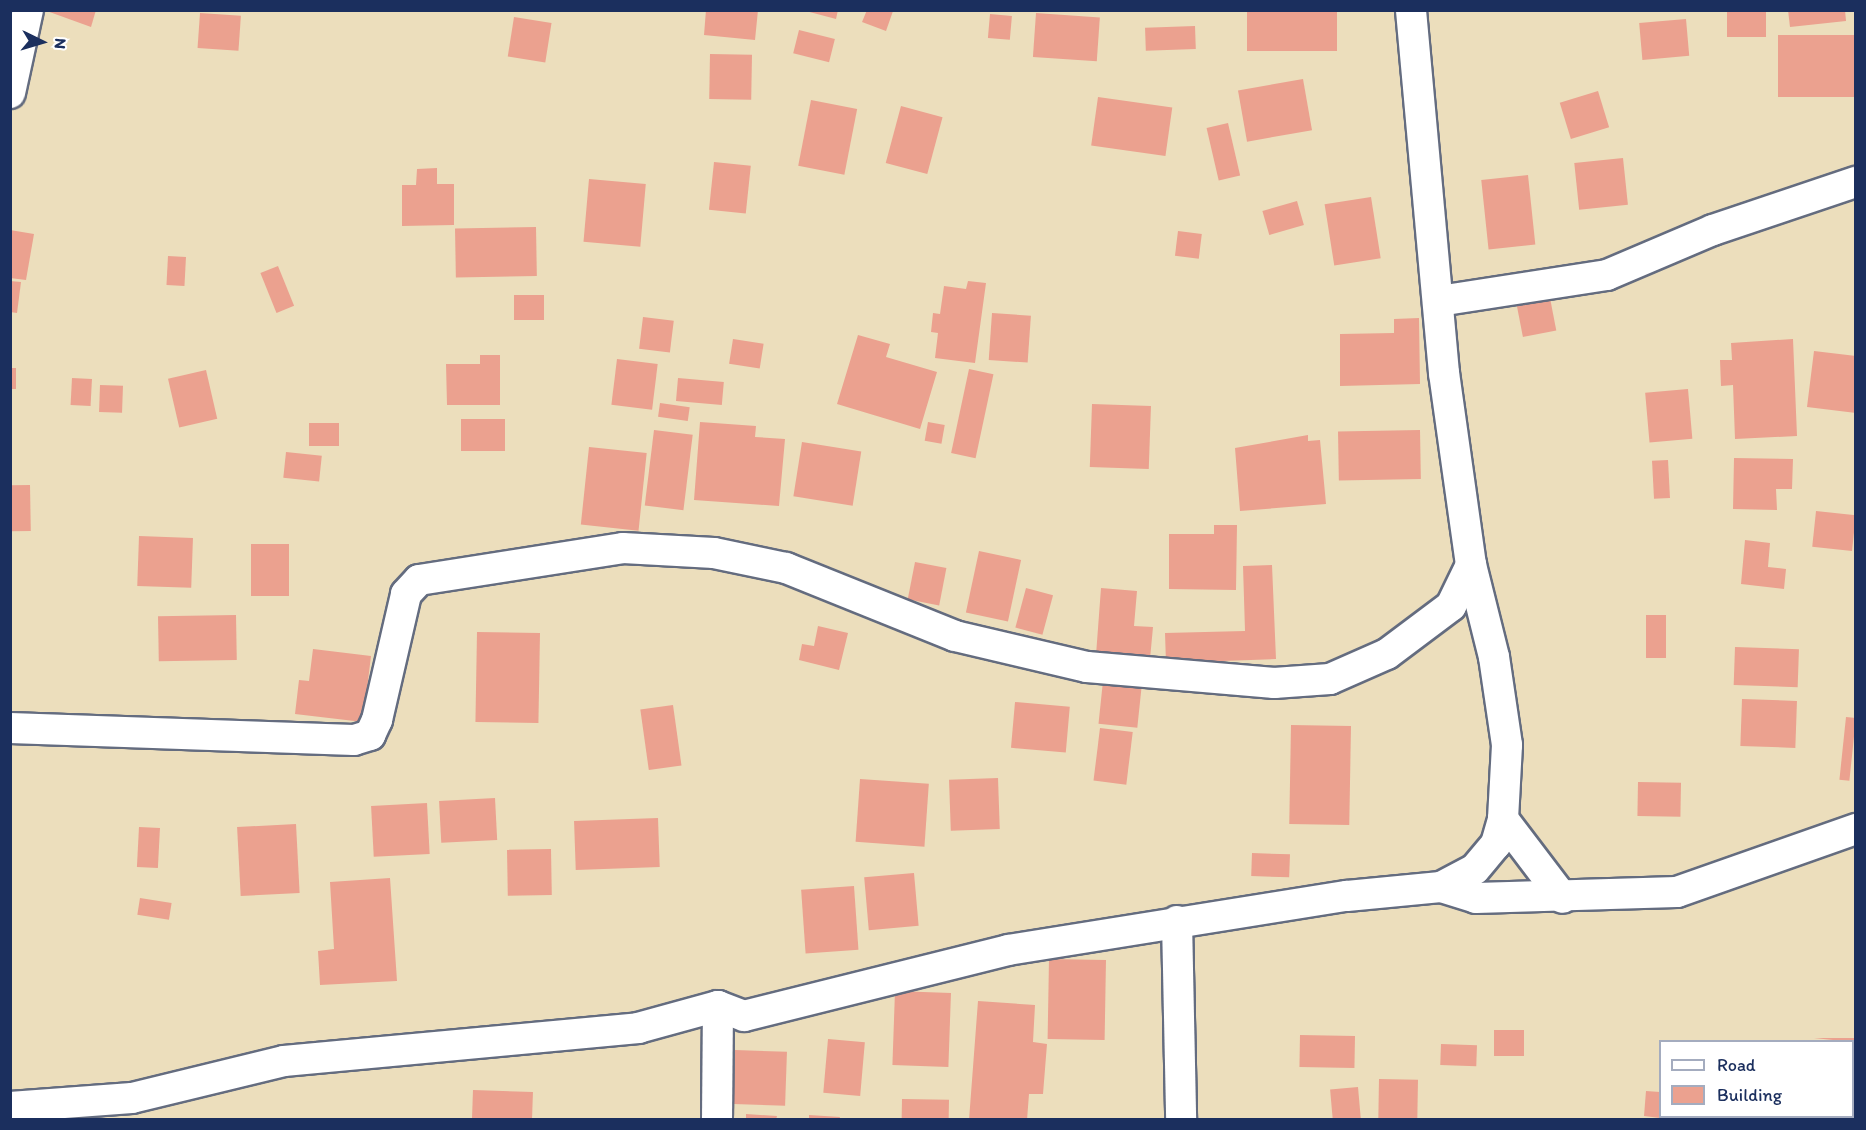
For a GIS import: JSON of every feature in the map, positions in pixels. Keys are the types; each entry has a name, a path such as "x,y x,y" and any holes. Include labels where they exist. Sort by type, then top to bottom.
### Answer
{"street":[{"path":"10,93 28,10"},
{"path":"10,1107 132,1098 284,1061 638,1028 718,1006 744,1016 1008,950 1177,921 1441,887 1475,868 1496,844 1503,819 1507,745 1494,657 1471,565 1439,301 1411,10"},
{"path":"1439,301 1607,275 1713,230 1856,182"},
{"path":"10,728 354,740 370,735 377,720 406,594 419,580 623,548 714,553 786,568 955,636 1087,667 1274,683 1330,679 1387,654 1451,606 1471,565"},
{"path":"1503,819 1563,897"},
{"path":"1441,887 1476,898 1677,892 1856,829"},
{"path":"1177,921 1182,1119"},
{"path":"717,1119 718,1006"}],"building":[{"path":"44,10 96,10 91,27"},
{"path":"706,10 758,10 755,40 704,35"},
{"path":"802,10 838,10 836,19"},
{"path":"867,10 893,11 886,31 862,22"},
{"path":"1247,10 1337,10 1337,51 1247,51"},
{"path":"1727,10 1766,10 1766,37 1727,37"},
{"path":"1788,10 1845,10 1846,21 1790,27"},
{"path":"200,13 241,16 238,51 198,48"},
{"path":"1036,13 1100,17 1097,61 1033,57"},
{"path":"990,14 1012,16 1010,40 988,38"},
{"path":"514,17 552,23 545,62 508,57"},
{"path":"1686,19 1689,56 1642,60 1639,23"},
{"path":"1195,26 1196,49 1146,51 1145,28"},
{"path":"799,30 835,39 829,62 793,53"},
{"path":"1778,35 1856,35 1856,97 1778,97"},
{"path":"710,54 752,55 751,100 709,99"},
{"path":"1303,79 1312,130 1247,142 1238,90"},
{"path":"1598,91 1609,127 1571,139 1560,103"},
{"path":"1098,97 1172,107 1165,156 1091,146"},
{"path":"811,100 857,109 844,175 798,166"},
{"path":"901,106 943,117 927,174 886,163"},
{"path":"1228,123 1240,176 1219,181 1207,128"},
{"path":"1623,158 1628,205 1579,210 1574,163"},
{"path":"714,162 751,166 746,214 709,210"},
{"path":"437,168 437,184 454,184 454,225 402,226 402,185 416,185 417,169"},
{"path":"1528,175 1535,245 1489,250 1481,180"},
{"path":"589,179 646,184 640,247 584,242"},
{"path":"1371,197 1381,258 1334,266 1325,204"},
{"path":"1297,201 1304,225 1269,235 1262,211"},
{"path":"536,227 537,276 456,277 455,228"},
{"path":"10,230 34,234 26,280 10,278"},
{"path":"1178,231 1202,234 1199,259 1175,256"},
{"path":"168,256 186,257 184,286 166,285"},
{"path":"278,266 294,306 276,313 260,273"},
{"path":"10,281 21,282 17,313 10,312"},
{"path":"968,281 986,283 975,363 935,358 938,333 931,332 933,313 940,314 944,286 966,289"},
{"path":"514,295 544,295 544,320 514,320"},
{"path":"1550,298 1556,330 1523,337 1517,304"},
{"path":"992,313 1031,316 1028,363 989,360"},
{"path":"643,317 674,321 670,353 639,349"},
{"path":"1419,318 1420,384 1340,386 1340,334 1394,333 1394,319"},
{"path":"858,335 890,344 886,357 937,372 920,429 837,404"},
{"path":"733,339 764,344 760,369 729,364"},
{"path":"1793,339 1797,436 1735,439 1733,385 1721,386 1720,360 1732,360 1731,343"},
{"path":"1814,351 1856,356 1856,413 1807,407"},
{"path":"480,355 500,355 500,405 447,405 446,364 480,364"},
{"path":"617,359 658,364 652,410 611,405"},
{"path":"10,368 16,368 16,389 10,389"},
{"path":"969,369 993,374 976,458 951,453"},
{"path":"206,370 217,419 179,427 168,379"},
{"path":"72,378 92,379 91,406 71,405"},
{"path":"678,378 724,382 722,405 676,401"},
{"path":"100,385 123,386 122,413 99,412"},
{"path":"1688,389 1692,439 1650,443 1645,393"},
{"path":"660,403 690,407 688,421 658,417"},
{"path":"1092,404 1151,406 1149,469 1090,467"},
{"path":"461,419 505,419 505,451 461,451"},
{"path":"700,422 756,426 755,437 785,439 779,506 694,500"},
{"path":"928,422 945,425 941,444 925,441"},
{"path":"309,423 339,423 339,446 309,446"},
{"path":"654,430 693,435 683,510 645,505"},
{"path":"1420,430 1421,479 1339,480 1338,431"},
{"path":"1308,435 1308,441 1320,440 1326,504 1240,511 1235,448"},
{"path":"802,442 861,451 853,506 793,496"},
{"path":"589,447 647,453 639,531 581,525"},
{"path":"286,452 322,456 319,482 283,478"},
{"path":"1734,458 1793,459 1792,489 1776,489 1777,510 1733,509"},
{"path":"1668,460 1670,498 1654,499 1652,461"},
{"path":"10,485 30,485 31,531 11,531"},
{"path":"1816,511 1856,515 1852,551 1812,547"},
{"path":"1214,525 1237,525 1236,590 1169,589 1169,534 1214,534"},
{"path":"139,536 193,538 191,588 137,586"},
{"path":"1745,540 1770,543 1768,567 1786,569 1784,589 1741,584"},
{"path":"251,544 289,544 289,596 251,596"},
{"path":"979,551 1021,560 1008,622 966,613"},
{"path":"915,562 946,568 939,605 908,599"},
{"path":"1272,565 1276,659 1166,663 1165,633 1245,631 1243,566"},
{"path":"1026,588 1053,595 1042,635 1015,628"},
{"path":"1101,588 1137,591 1134,626 1153,627 1150,659 1096,655"},
{"path":"236,615 237,660 159,661 158,616"},
{"path":"1646,615 1666,615 1666,658 1646,658"},
{"path":"818,626 848,633 839,670 799,660 802,644 814,646"},
{"path":"477,632 540,633 538,723 475,722"},
{"path":"1735,647 1799,649 1798,687 1734,685"},
{"path":"313,649 371,656 363,722 295,714 299,680 309,681"},
{"path":"1103,681 1142,685 1137,728 1099,724"},
{"path":"1742,699 1797,701 1795,748 1740,746"},
{"path":"1015,702 1070,707 1066,753 1011,748"},
{"path":"673,705 681,765 649,770 640,710"},
{"path":"1846,717 1856,718 1849,781 1839,780"},
{"path":"1291,725 1351,726 1349,825 1289,824"},
{"path":"1100,728 1133,732 1126,785 1094,781"},
{"path":"998,778 1000,829 951,831 949,780"},
{"path":"860,779 929,784 924,847 856,842"},
{"path":"1638,782 1681,783 1680,817 1637,816"},
{"path":"495,798 497,840 441,843 439,801"},
{"path":"427,803 430,854 374,857 371,806"},
{"path":"658,818 660,867 576,870 574,821"},
{"path":"296,824 300,893 241,896 237,827"},
{"path":"139,827 160,828 158,868 137,867"},
{"path":"551,849 552,895 508,896 507,850"},
{"path":"1252,853 1290,854 1289,877 1251,876"},
{"path":"914,873 919,926 869,930 864,877"},
{"path":"390,878 397,981 320,985 318,951 334,949 330,882"},
{"path":"854,886 858,950 806,954 801,890"},
{"path":"140,898 172,903 169,920 137,915"},
{"path":"1049,959 1106,960 1105,1040 1048,1039"},
{"path":"895,991 951,993 948,1067 892,1065"},
{"path":"978,1001 1035,1005 1033,1042 1047,1044 1043,1094 1029,1094 1027,1120 969,1120"},
{"path":"1494,1030 1524,1030 1524,1056 1494,1056"},
{"path":"1300,1035 1355,1036 1354,1068 1299,1067"},
{"path":"1814,1038 1856,1038 1856,1098 1854,1040"},
{"path":"828,1039 865,1042 860,1096 823,1093"},
{"path":"1441,1044 1477,1045 1476,1066 1440,1065"},
{"path":"735,1050 787,1052 785,1106 733,1104"},
{"path":"1379,1079 1418,1080 1417,1120 1378,1120"},
{"path":"1358,1087 1361,1120 1333,1120 1330,1089"},
{"path":"473,1090 533,1092 532,1120 472,1120"},
{"path":"1646,1091 1659,1092 1659,1118 1644,1116"},
{"path":"902,1099 949,1100 949,1120 902,1120"},
{"path":"746,1114 777,1116 776,1120 746,1120"},
{"path":"809,1115 840,1117 839,1120 809,1120"}]}
